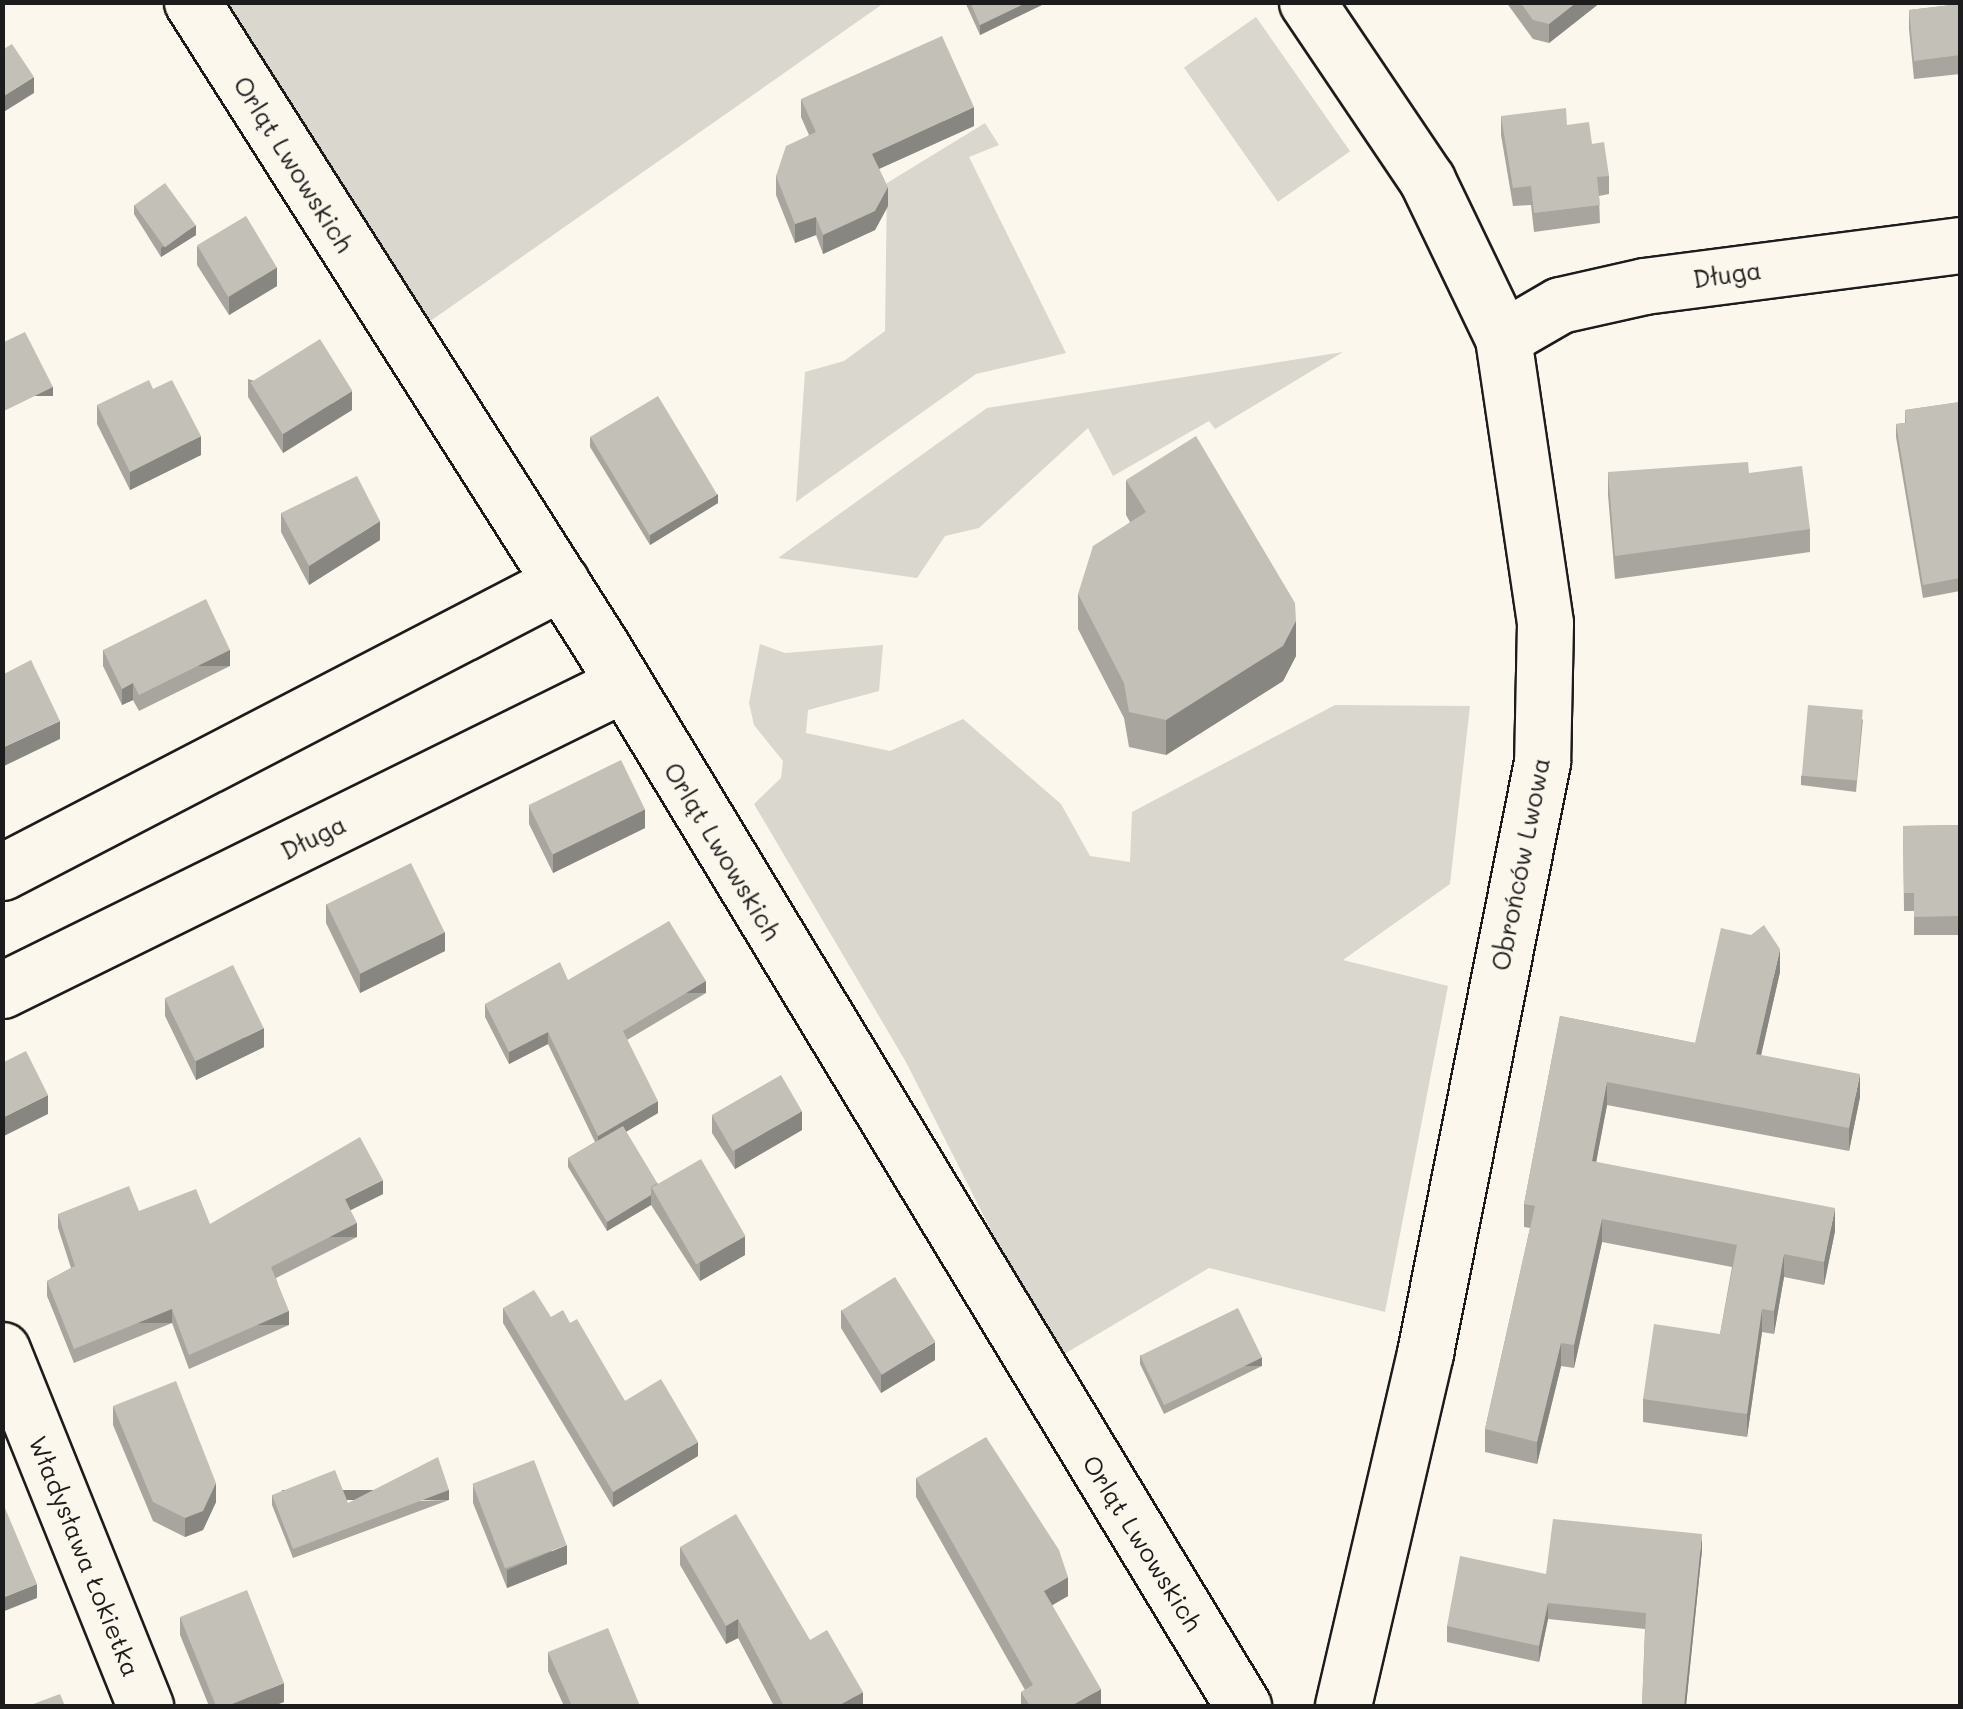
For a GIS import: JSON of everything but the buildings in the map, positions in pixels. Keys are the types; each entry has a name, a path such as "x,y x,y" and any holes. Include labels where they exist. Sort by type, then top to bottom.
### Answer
{"street":[{"name":"Orląt Lwowskich","path":"192,2 561,582 1242,1706"},
{"name":"Obrońców Lwowa","path":"1307,2 1428,180 1503,338 1546,623 1542,762 1425,1353 1343,1706"},
{"name":"Długa","path":"1503,338 1560,305 1644,286 1960,244"},
{"path":"2,872 561,582"},
{"name":"Długa","path":"2,990 623,684"},
{"name":"Władysława Łokietka","path":"2,1350 145,1706"}],"shaded area":[{"path":"225,3 884,3 429,322"},
{"path":"1256,17 1350,151 1278,202 1184,67"},
{"path":"985,123 999,145 969,157 1066,353 976,374 796,502 805,372 844,361 885,331 887,183"},
{"path":"1343,352 1215,429 1209,421 1113,476 1088,428 979,528 945,536 917,578 778,558 987,408"},
{"path":"760,644 785,653 883,645 879,691 808,710 806,733 890,751 963,719 1061,804 1090,856 1130,862 1132,812 1335,705 1470,706 1450,884 1343,960 1448,986 1385,1312 1209,1268 1056,1359 906,1062 754,804 781,778 783,761 754,725 749,703"}]}
